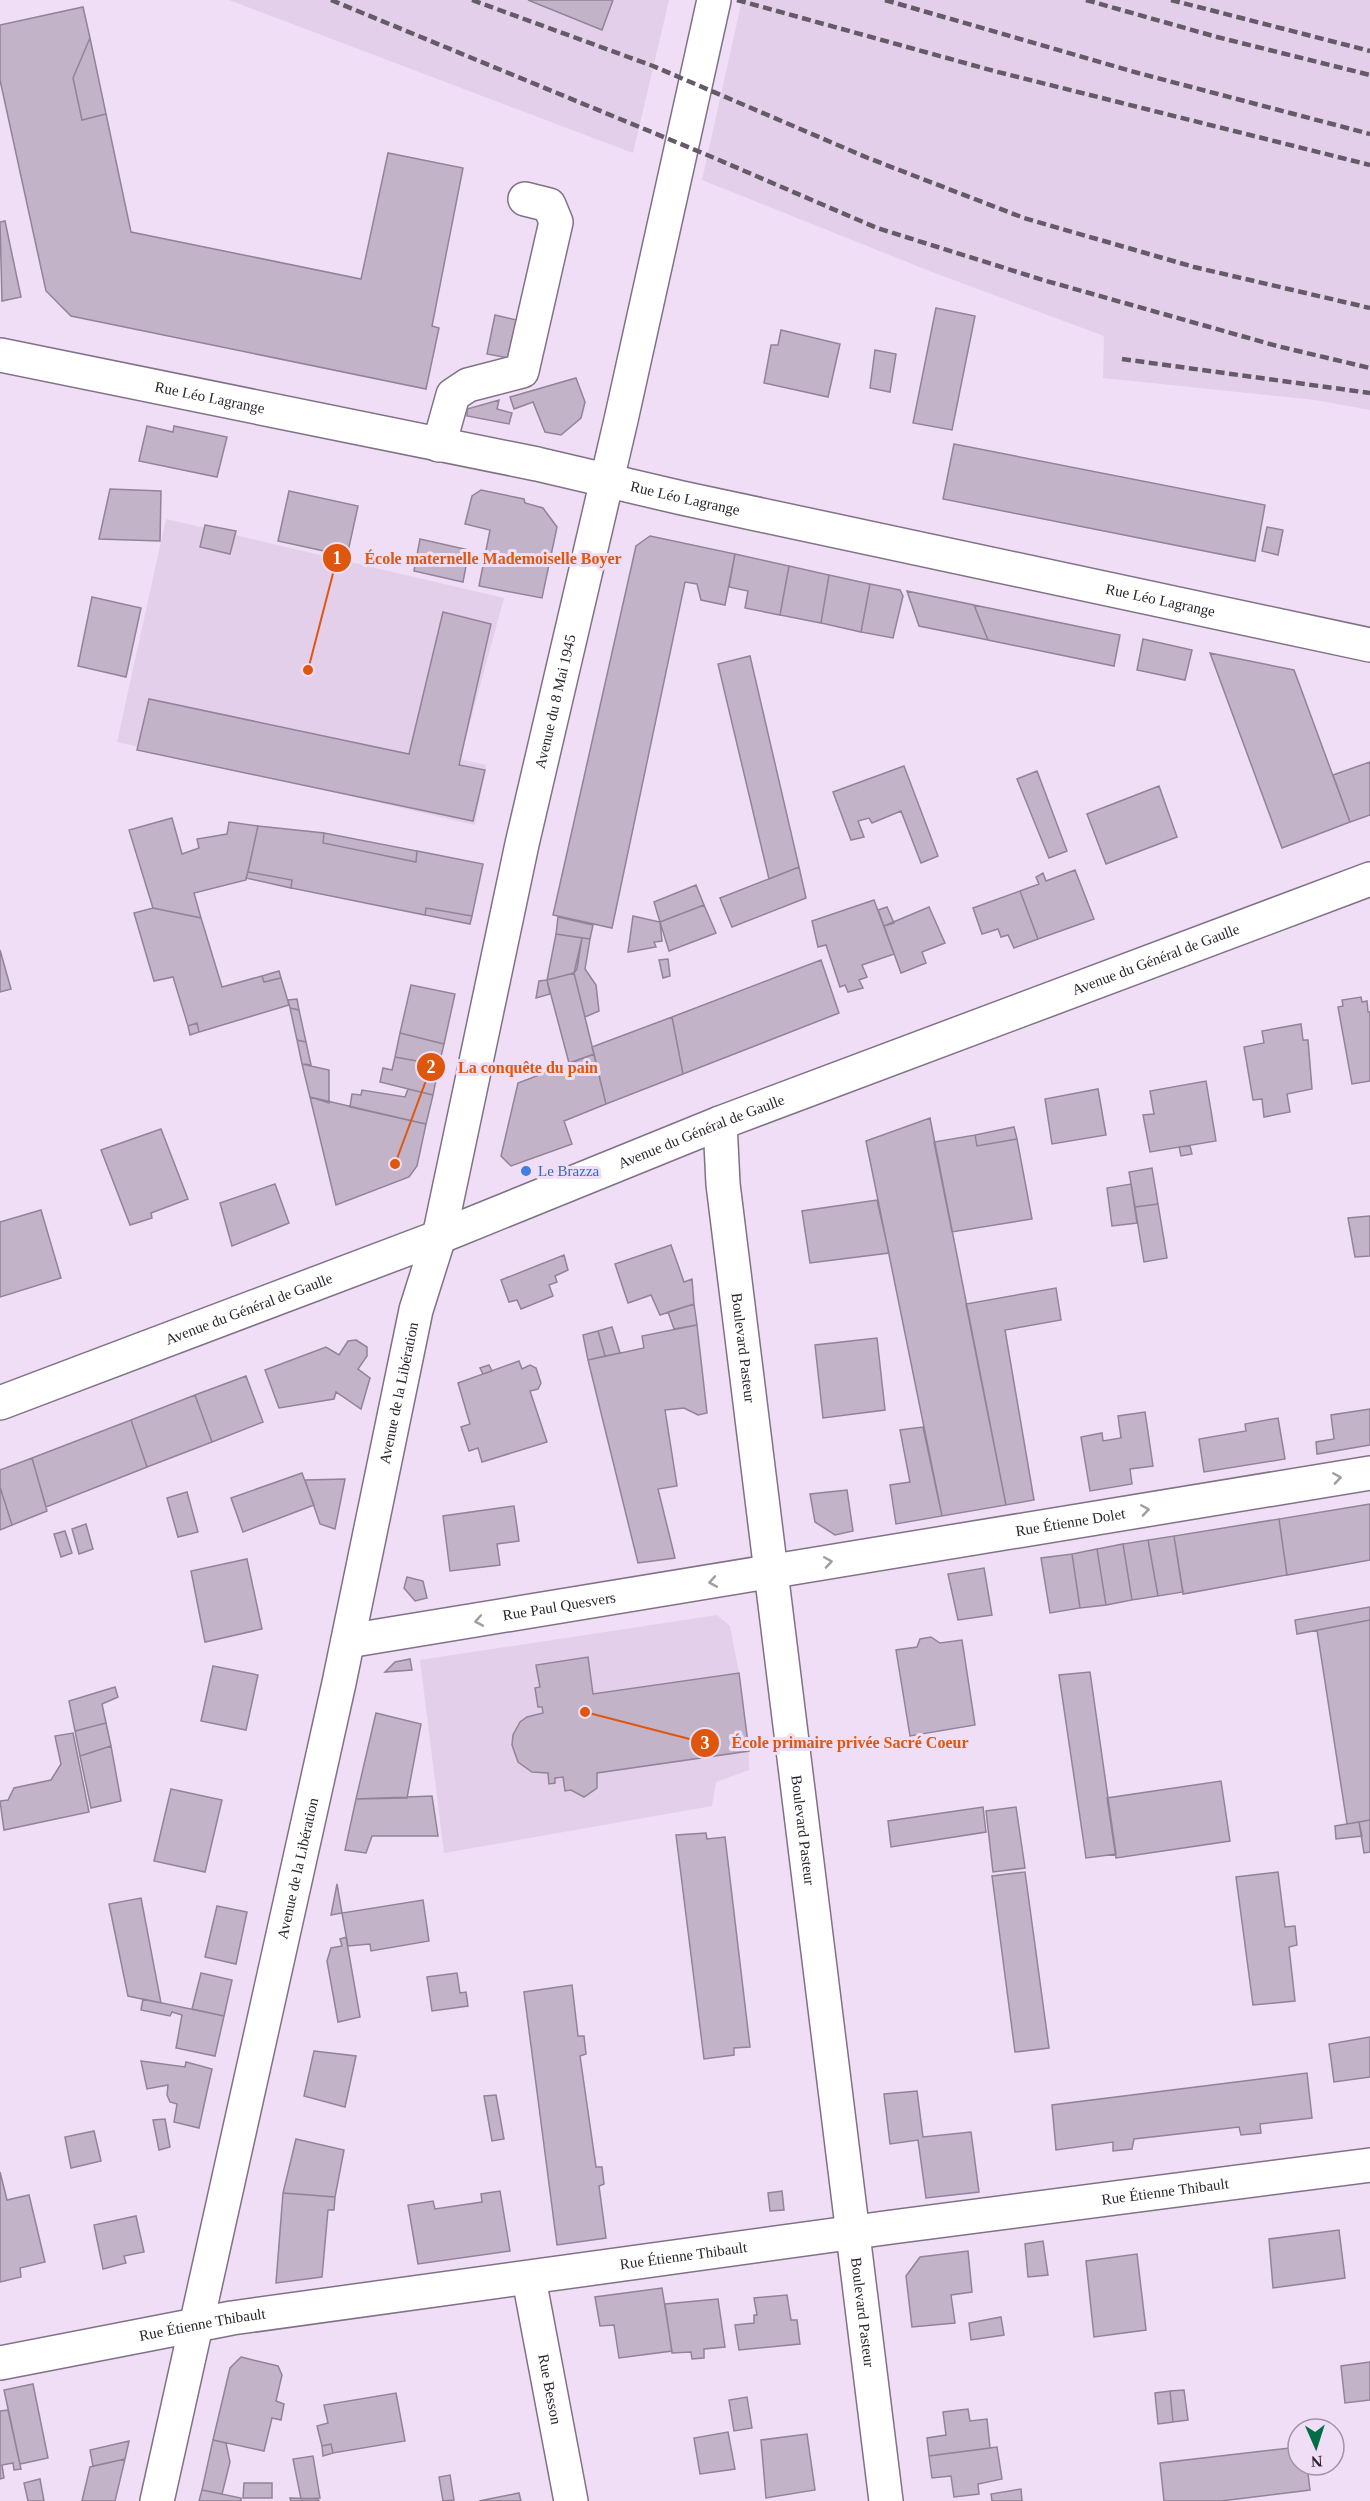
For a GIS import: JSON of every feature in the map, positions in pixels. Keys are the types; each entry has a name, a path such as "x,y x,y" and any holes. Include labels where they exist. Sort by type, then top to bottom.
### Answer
{"street":[{"name":"Avenue du 8 Mai 1945","path":"439,1237 522,844 714,0"},
{"path":"439,445 453,395 468,385 522,371 556,222 549,205 525,199"},
{"name":"Rue Léo Lagrange","path":"0,355 439,445 1370,645"},
{"name":"Avenue du Général de Gaulle","path":"0,1403 439,1237 720,1123 1370,879"},
{"name":"Boulevard Pasteur","path":"720,1123 723,1184 886,2501"},
{"name":"Avenue de la Libération","path":"157,2501 348,1641 416,1310 439,1237"},
{"name":"Rue Étienne Dolet","path":"771,1572 1370,1473"},
{"name":"Rue Paul Quesvers","path":"348,1641 771,1572"},
{"name":"Rue Étienne Thibault","path":"0,2363 157,2334 197,2323 1370,2165"},
{"name":"Rue Besson","path":"529,2279 571,2501"}],"shaded area":[{"path":"229,0 669,0 633,153"},
{"path":"742,0 1370,0 1370,410 1315,400 1103,378 1104,336 932,272 702,180"},
{"path":"166,519 504,598 460,759 486,765 475,825 117,742"},
{"path":"717,1615 730,1626 739,1673 749,1751 749,1770 716,1782 712,1806 444,1853 420,1660"}],"building":[{"path":"528,0 613,0 602,30"},
{"path":"83,7 90,38 73,78 82,120 106,114 131,232 361,279 388,153 463,168 432,326 439,328 426,389 71,316 46,291 0,80 0,25"},
{"path":"90,38 106,114 82,120 73,78"},
{"path":"5,221 21,297 2,301 0,222"},
{"path":"936,308 975,316 952,430 913,423"},
{"path":"495,315 521,321 514,359 487,354"},
{"path":"781,330 840,344 828,397 764,383 771,345 778,345"},
{"path":"875,350 896,354 890,392 870,388"},
{"path":"576,378 585,402 581,418 561,435 545,432 533,402 514,409 510,397"},
{"path":"499,400 497,409 512,413 509,424 467,416 467,409"},
{"path":"147,426 173,432 174,426 227,437 217,477 139,461"},
{"path":"954,444 1265,505 1255,561 943,499"},
{"path":"110,489 161,491 160,541 99,539"},
{"path":"481,490 524,499 525,503 543,508 557,527 542,598 479,586 490,530 465,524 472,496"},
{"path":"289,491 358,506 347,556 278,541"},
{"path":"205,525 236,531 230,554 200,547"},
{"path":"1267,527 1283,530 1278,555 1262,551"},
{"path":"650,536 735,554 725,605 701,600 697,584 685,582 612,928 553,915 636,546"},
{"path":"420,539 469,550 463,582 414,571"},
{"path":"735,554 789,566 780,615 745,608 748,591 729,587"},
{"path":"789,566 829,575 821,623 780,615"},
{"path":"829,575 870,584 861,632 821,623"},
{"path":"870,584 900,590 903,596 893,638 861,632"},
{"path":"907,591 974,605 988,640 919,626"},
{"path":"92,597 141,608 126,677 78,666"},
{"path":"974,605 1120,635 1114,666 988,640"},
{"path":"443,612 491,624 459,765 485,770 473,821 137,750 149,699 409,754"},
{"path":"1143,639 1192,650 1185,680 1137,670"},
{"path":"1210,653 1294,670 1350,822 1282,848"},
{"path":"750,656 799,867 769,879 718,664"},
{"path":"1370,762 1370,815 1350,822 1333,775"},
{"path":"904,766 938,856 921,863 901,811 872,823 869,818 858,821 864,837 851,840 833,792"},
{"path":"1037,771 1067,851 1049,858 1017,779"},
{"path":"1159,786 1177,837 1106,864 1087,814"},
{"path":"172,818 182,854 199,848 197,839 227,834 229,822 258,826 246,880 194,893 201,918 153,908 129,830"},
{"path":"258,826 324,833 323,843 416,862 417,851 483,864 472,916 426,908 425,915 291,888 292,880 248,872"},
{"path":"324,833 417,851 416,862 323,843"},
{"path":"799,867 806,898 732,927 720,898"},
{"path":"1075,870 1094,919 1038,939 1020,891 1039,884 1036,877 1043,873 1046,881"},
{"path":"248,872 292,880 291,888 246,878"},
{"path":"696,885 704,905 660,922 654,902"},
{"path":"1020,891 1038,939 1014,948 1008,935 1001,937 998,929 982,934 973,908"},
{"path":"874,900 894,954 862,965 867,977 859,980 863,988 848,992 845,985 840,987 826,945 818,947 812,921"},
{"path":"704,905 716,933 669,951 660,922"},
{"path":"887,907 894,923 884,926 878,910"},
{"path":"929,907 945,943 922,952 926,963 901,973 884,926"},
{"path":"153,908 201,918 222,987 262,976 264,982 281,978 289,1005 199,1032 197,1023 188,1026 173,977 154,981 134,913"},
{"path":"426,908 472,916 470,924 425,915"},
{"path":"633,916 660,922 662,941 654,942 656,947 628,952"},
{"path":"558,917 593,925 590,939 556,934"},
{"path":"556,934 582,938 577,969 574,973 547,980"},
{"path":"582,938 590,939 585,969 596,985 599,1011 585,1017 574,973"},
{"path":"0,950 11,989 0,992"},
{"path":"668,959 670,976 663,978 659,960"},
{"path":"821,960 839,1013 683,1074 672,1017"},
{"path":"279,971 281,978 264,982 262,976"},
{"path":"574,973 594,1054 569,1063 547,980"},
{"path":"547,980 550,994 536,998 539,981"},
{"path":"411,985 455,994 444,1044 400,1033"},
{"path":"1361,997 1362,1002 1367,1001 1368,1012 1370,1012 1370,1081 1352,1084 1338,1007 1343,1006 1342,1000"},
{"path":"297,999 299,1010 290,1008 288,1000"},
{"path":"290,1008 299,1010 306,1042 297,1040"},
{"path":"672,1017 683,1074 606,1104 592,1047"},
{"path":"197,1023 199,1032 190,1035 188,1026"},
{"path":"1301,1024 1303,1040 1308,1040 1312,1089 1287,1094 1290,1112 1264,1117 1262,1099 1253,1100 1244,1047 1264,1043 1262,1031"},
{"path":"400,1033 444,1044 439,1065 395,1057"},
{"path":"297,1040 306,1042 311,1065 302,1064"},
{"path":"594,1054 606,1104 564,1121 572,1144 511,1166 501,1156 518,1083"},
{"path":"395,1057 439,1065 433,1095 380,1082 383,1068 392,1070"},
{"path":"302,1064 329,1070 329,1103 310,1097"},
{"path":"1206,1081 1216,1141 1150,1152 1143,1115 1154,1114 1150,1091"},
{"path":"408,1089 433,1095 426,1124 350,1107 352,1094 361,1095 362,1090 405,1097"},
{"path":"1098,1089 1106,1135 1052,1144 1045,1099"},
{"path":"310,1097 426,1124 417,1166 409,1177 336,1205"},
{"path":"930,1118 1006,1505 942,1516 866,1141"},
{"path":"1014,1127 1017,1139 977,1146 975,1135"},
{"path":"161,1129 188,1199 151,1213 152,1218 130,1225 101,1150"},
{"path":"975,1135 977,1146 1017,1139 1032,1219 952,1232 934,1142"},
{"path":"1190,1146 1192,1154 1181,1156 1179,1147"},
{"path":"1152,1168 1158,1204 1135,1207 1129,1172"},
{"path":"275,1184 289,1223 232,1246 220,1203"},
{"path":"1131,1184 1137,1223 1112,1226 1107,1188"},
{"path":"877,1200 889,1253 810,1263 802,1211"},
{"path":"1158,1204 1167,1258 1144,1262 1135,1207"},
{"path":"41,1210 61,1278 0,1297 0,1222"},
{"path":"1370,1216 1370,1256 1355,1257 1348,1218"},
{"path":"671,1245 684,1282 692,1279 694,1304 660,1315 651,1295 628,1303 615,1264"},
{"path":"564,1255 568,1270 555,1276 557,1282 549,1285 553,1296 521,1309 517,1300 509,1302 501,1280"},
{"path":"1056,1288 1061,1320 1005,1330 1034,1500 1006,1505 966,1304"},
{"path":"694,1304 697,1325 674,1329 668,1312"},
{"path":"697,1325 707,1413 698,1415 684,1408 665,1410 677,1486 658,1489 675,1558 638,1563 588,1360 644,1348 642,1336"},
{"path":"612,1327 620,1353 605,1356 598,1331"},
{"path":"598,1331 605,1356 588,1360 583,1335"},
{"path":"877,1338 885,1410 823,1418 815,1345"},
{"path":"356,1340 367,1347 367,1356 358,1369 370,1378 361,1409 336,1392 334,1399 279,1408 265,1370 326,1347 339,1355 348,1341"},
{"path":"519,1361 522,1369 530,1365 536,1368 541,1383 538,1389 530,1391 547,1442 482,1462 478,1448 469,1451 461,1427 470,1424 458,1383"},
{"path":"489,1365 492,1371 483,1374 480,1368"},
{"path":"246,1376 263,1422 212,1442 195,1395"},
{"path":"195,1395 212,1442 147,1467 131,1420"},
{"path":"1370,1409 1370,1445 1317,1454 1316,1442 1334,1439 1331,1415"},
{"path":"1145,1412 1153,1466 1130,1469 1132,1484 1090,1491 1081,1437 1102,1433 1103,1441 1121,1438 1118,1416"},
{"path":"1278,1418 1285,1459 1204,1472 1199,1439 1246,1431 1245,1424"},
{"path":"131,1420 147,1467 46,1507 32,1458"},
{"path":"923,1427 942,1516 896,1524 890,1485 910,1482 900,1430"},
{"path":"32,1458 47,1511 12,1525 0,1487 0,1470"},
{"path":"302,1473 314,1505 243,1532 231,1498"},
{"path":"345,1479 335,1529 320,1524 305,1480"},
{"path":"0,1487 12,1525 0,1530"},
{"path":"847,1490 853,1531 835,1535 815,1522 810,1494"},
{"path":"187,1492 198,1532 178,1537 167,1498"},
{"path":"1370,1504 1370,1560 1287,1575 1279,1519"},
{"path":"514,1506 519,1541 497,1544 500,1565 450,1571 443,1516"},
{"path":"1279,1519 1287,1575 1183,1594 1174,1536"},
{"path":"86,1524 93,1549 79,1554 72,1529"},
{"path":"65,1531 72,1553 61,1557 54,1534"},
{"path":"1174,1536 1183,1592 1158,1596 1148,1540"},
{"path":"1148,1540 1158,1596 1132,1600 1123,1544"},
{"path":"1123,1544 1132,1600 1106,1605 1097,1549"},
{"path":"1097,1549 1106,1605 1080,1608 1072,1554"},
{"path":"1072,1554 1080,1608 1050,1613 1041,1558"},
{"path":"247,1559 262,1629 205,1642 191,1571"},
{"path":"984,1568 992,1615 958,1620 948,1574"},
{"path":"407,1577 423,1581 427,1598 415,1601 404,1588"},
{"path":"1370,1607 1370,1620 1297,1634 1295,1620"},
{"path":"1370,1620 1370,1820 1347,1824 1317,1630"},
{"path":"931,1637 940,1643 962,1640 975,1725 910,1736 896,1650 917,1647 920,1639"},
{"path":"588,1657 593,1694 739,1673 749,1751 597,1773 597,1788 584,1797 571,1790 565,1791 563,1777 555,1778 555,1783 549,1784 548,1773 532,1772 518,1762 512,1745 513,1735 520,1722 527,1717 543,1713 542,1707 538,1707 535,1688 540,1687 536,1665"},
{"path":"410,1659 412,1670 385,1672 395,1662"},
{"path":"213,1666 258,1675 246,1730 201,1721"},
{"path":"1090,1672 1116,1854 1086,1858 1059,1675"},
{"path":"115,1687 118,1697 102,1704 106,1723 75,1731 69,1701"},
{"path":"376,1713 421,1724 407,1798 356,1799"},
{"path":"106,1723 111,1746 80,1756 75,1731"},
{"path":"73,1733 89,1812 4,1830 0,1801 8,1800 14,1788 51,1780 61,1764 55,1736"},
{"path":"111,1746 121,1801 91,1808 80,1756"},
{"path":"1221,1781 1230,1841 1116,1858 1107,1798"},
{"path":"171,1789 222,1800 205,1872 154,1861"},
{"path":"432,1796 438,1836 372,1836 366,1853 345,1850 356,1799"},
{"path":"983,1807 986,1832 891,1847 888,1821"},
{"path":"1016,1807 1025,1868 993,1872 986,1811"},
{"path":"1370,1820 1370,1852 1364,1853 1359,1822"},
{"path":"1359,1822 1362,1836 1336,1839 1335,1826"},
{"path":"706,1833 707,1839 725,1837 750,2047 734,2048 734,2055 704,2059 676,1835"},
{"path":"1025,1872 1049,2048 1015,2052 992,1876"},
{"path":"1278,1872 1285,1927 1295,1926 1297,1945 1289,1947 1295,2001 1253,2005 1236,1877"},
{"path":"337,1884 342,1913 331,1915"},
{"path":"141,1898 161,2003 128,1996 109,1904"},
{"path":"423,1900 429,1941 371,1951 370,1944 348,1946 342,1913"},
{"path":"217,1906 247,1912 236,1964 205,1957"},
{"path":"346,1937 360,2017 338,2022 327,1961 331,1948 342,1946 340,1939"},
{"path":"201,1973 232,1980 224,2016 192,2009"},
{"path":"457,1973 460,1993 466,1992 468,2006 432,2011 427,1977"},
{"path":"572,1985 578,2036 584,2036 586,2054 580,2056 596,2167 602,2167 604,2184 599,2186 606,2238 557,2245 524,1992"},
{"path":"143,1999 224,2016 215,2056 176,2048 182,2015 172,2012 170,2016 141,2010"},
{"path":"1370,2037 1370,2077 1334,2082 1329,2044"},
{"path":"314,2051 356,2056 345,2107 304,2096"},
{"path":"141,2061 185,2067 186,2062 212,2069 199,2128 174,2122 177,2104 170,2102 167,2095 168,2085 147,2089"},
{"path":"1307,2073 1312,2118 1260,2124 1261,2133 1241,2135 1239,2127 1134,2139 1132,2149 1113,2151 1113,2142 1056,2150 1052,2105"},
{"path":"917,2091 923,2137 971,2132 979,2192 926,2198 918,2140 890,2144 884,2094"},
{"path":"496,2095 504,2139 492,2141 484,2096"},
{"path":"165,2119 170,2147 159,2150 153,2120"},
{"path":"94,2131 101,2161 71,2168 65,2137"},
{"path":"296,2139 344,2150 335,2197 283,2193"},
{"path":"0,2172 7,2200 29,2195 45,2262 20,2268 21,2277 0,2282"},
{"path":"500,2191 510,2251 418,2264 408,2205 433,2201 435,2209 482,2202 481,2194"},
{"path":"782,2191 784,2210 770,2211 768,2193"},
{"path":"283,2193 335,2197 334,2210 328,2210 322,2277 276,2283"},
{"path":"136,2216 144,2252 124,2256 126,2263 103,2269 94,2225"},
{"path":"1339,2230 1345,2278 1273,2288 1269,2239"},
{"path":"1043,2241 1048,2275 1028,2277 1025,2244"},
{"path":"968,2251 972,2292 951,2295 955,2323 912,2327 906,2276 920,2257"},
{"path":"1137,2254 1146,2330 1094,2337 1086,2261"},
{"path":"662,2288 672,2351 619,2358 614,2325 600,2326 595,2297"},
{"path":"787,2295 791,2320 797,2320 800,2344 739,2350 735,2325 754,2323 754,2315 757,2315 754,2298"},
{"path":"718,2299 725,2347 704,2349 704,2358 692,2359 691,2352 672,2353 665,2304"},
{"path":"1001,2317 1004,2335 971,2340 969,2323"},
{"path":"241,2357 278,2366 282,2375 276,2401 284,2404 281,2420 272,2418 264,2451 213,2440 230,2368"},
{"path":"1370,2362 1370,2400 1345,2403 1341,2366"},
{"path":"33,2384 48,2458 20,2464 4,2390"},
{"path":"1184,2390 1188,2420 1173,2422 1170,2391"},
{"path":"1170,2391 1173,2422 1158,2424 1155,2393"},
{"path":"396,2393 405,2441 333,2453 331,2444 322,2446 317,2426 328,2423 324,2405"},
{"path":"747,2397 752,2428 734,2431 729,2400"},
{"path":"968,2409 970,2421 987,2419 990,2448 929,2456 927,2438 946,2435 943,2412"},
{"path":"8,2410 21,2469 14,2470 13,2463 2,2465 4,2478 0,2479 0,2411"},
{"path":"728,2432 735,2469 700,2474 694,2438"},
{"path":"807,2434 815,2490 766,2498 761,2440"},
{"path":"213,2440 226,2443 230,2462 222,2494 202,2490"},
{"path":"129,2441 125,2459 93,2466 90,2450"},
{"path":"331,2444 333,2453 323,2456 322,2446"},
{"path":"997,2447 1002,2479 978,2484 979,2494 954,2497 951,2476 932,2478 929,2456"},
{"path":"1286,2448 1286,2477 1308,2477 1310,2490 1221,2501 1164,2501 1160,2463"},
{"path":"313,2456 320,2498 301,2499 293,2459"},
{"path":"125,2459 115,2501 82,2501 90,2467"},
{"path":"450,2475 454,2500 443,2501 439,2477"},
{"path":"40,2479 44,2501 28,2501 24,2483"},
{"path":"244,2483 272,2483 272,2498 243,2498"},
{"path":"1021,2489 1022,2501 992,2501 991,2494"},
{"path":"202,2490 241,2498 241,2501 199,2501"},
{"path":"519,2493 521,2501 479,2501"},
{"path":"290,2498 318,2499 319,2501 291,2501"}],"railway":[{"path":"331,0 705,154 877,228 1043,280 1277,346 1370,368"},
{"path":"472,0 653,66 868,158 1024,218 1194,267 1370,308"},
{"path":"737,0 994,71 1370,165"},
{"path":"885,0 1138,73 1370,134"},
{"path":"1086,0 1217,37 1370,75"},
{"path":"1171,0 1370,51"},
{"path":"1122,359 1370,393"}],"place":[{"name":"École maternelle Mademoiselle Boyer","path":"308,670"},
{"name":"La conquête du pain","path":"395,1164"},
{"name":"Le Brazza","path":"526,1171"},
{"name":"École primaire privée Sacré Coeur","path":"585,1712"}]}
